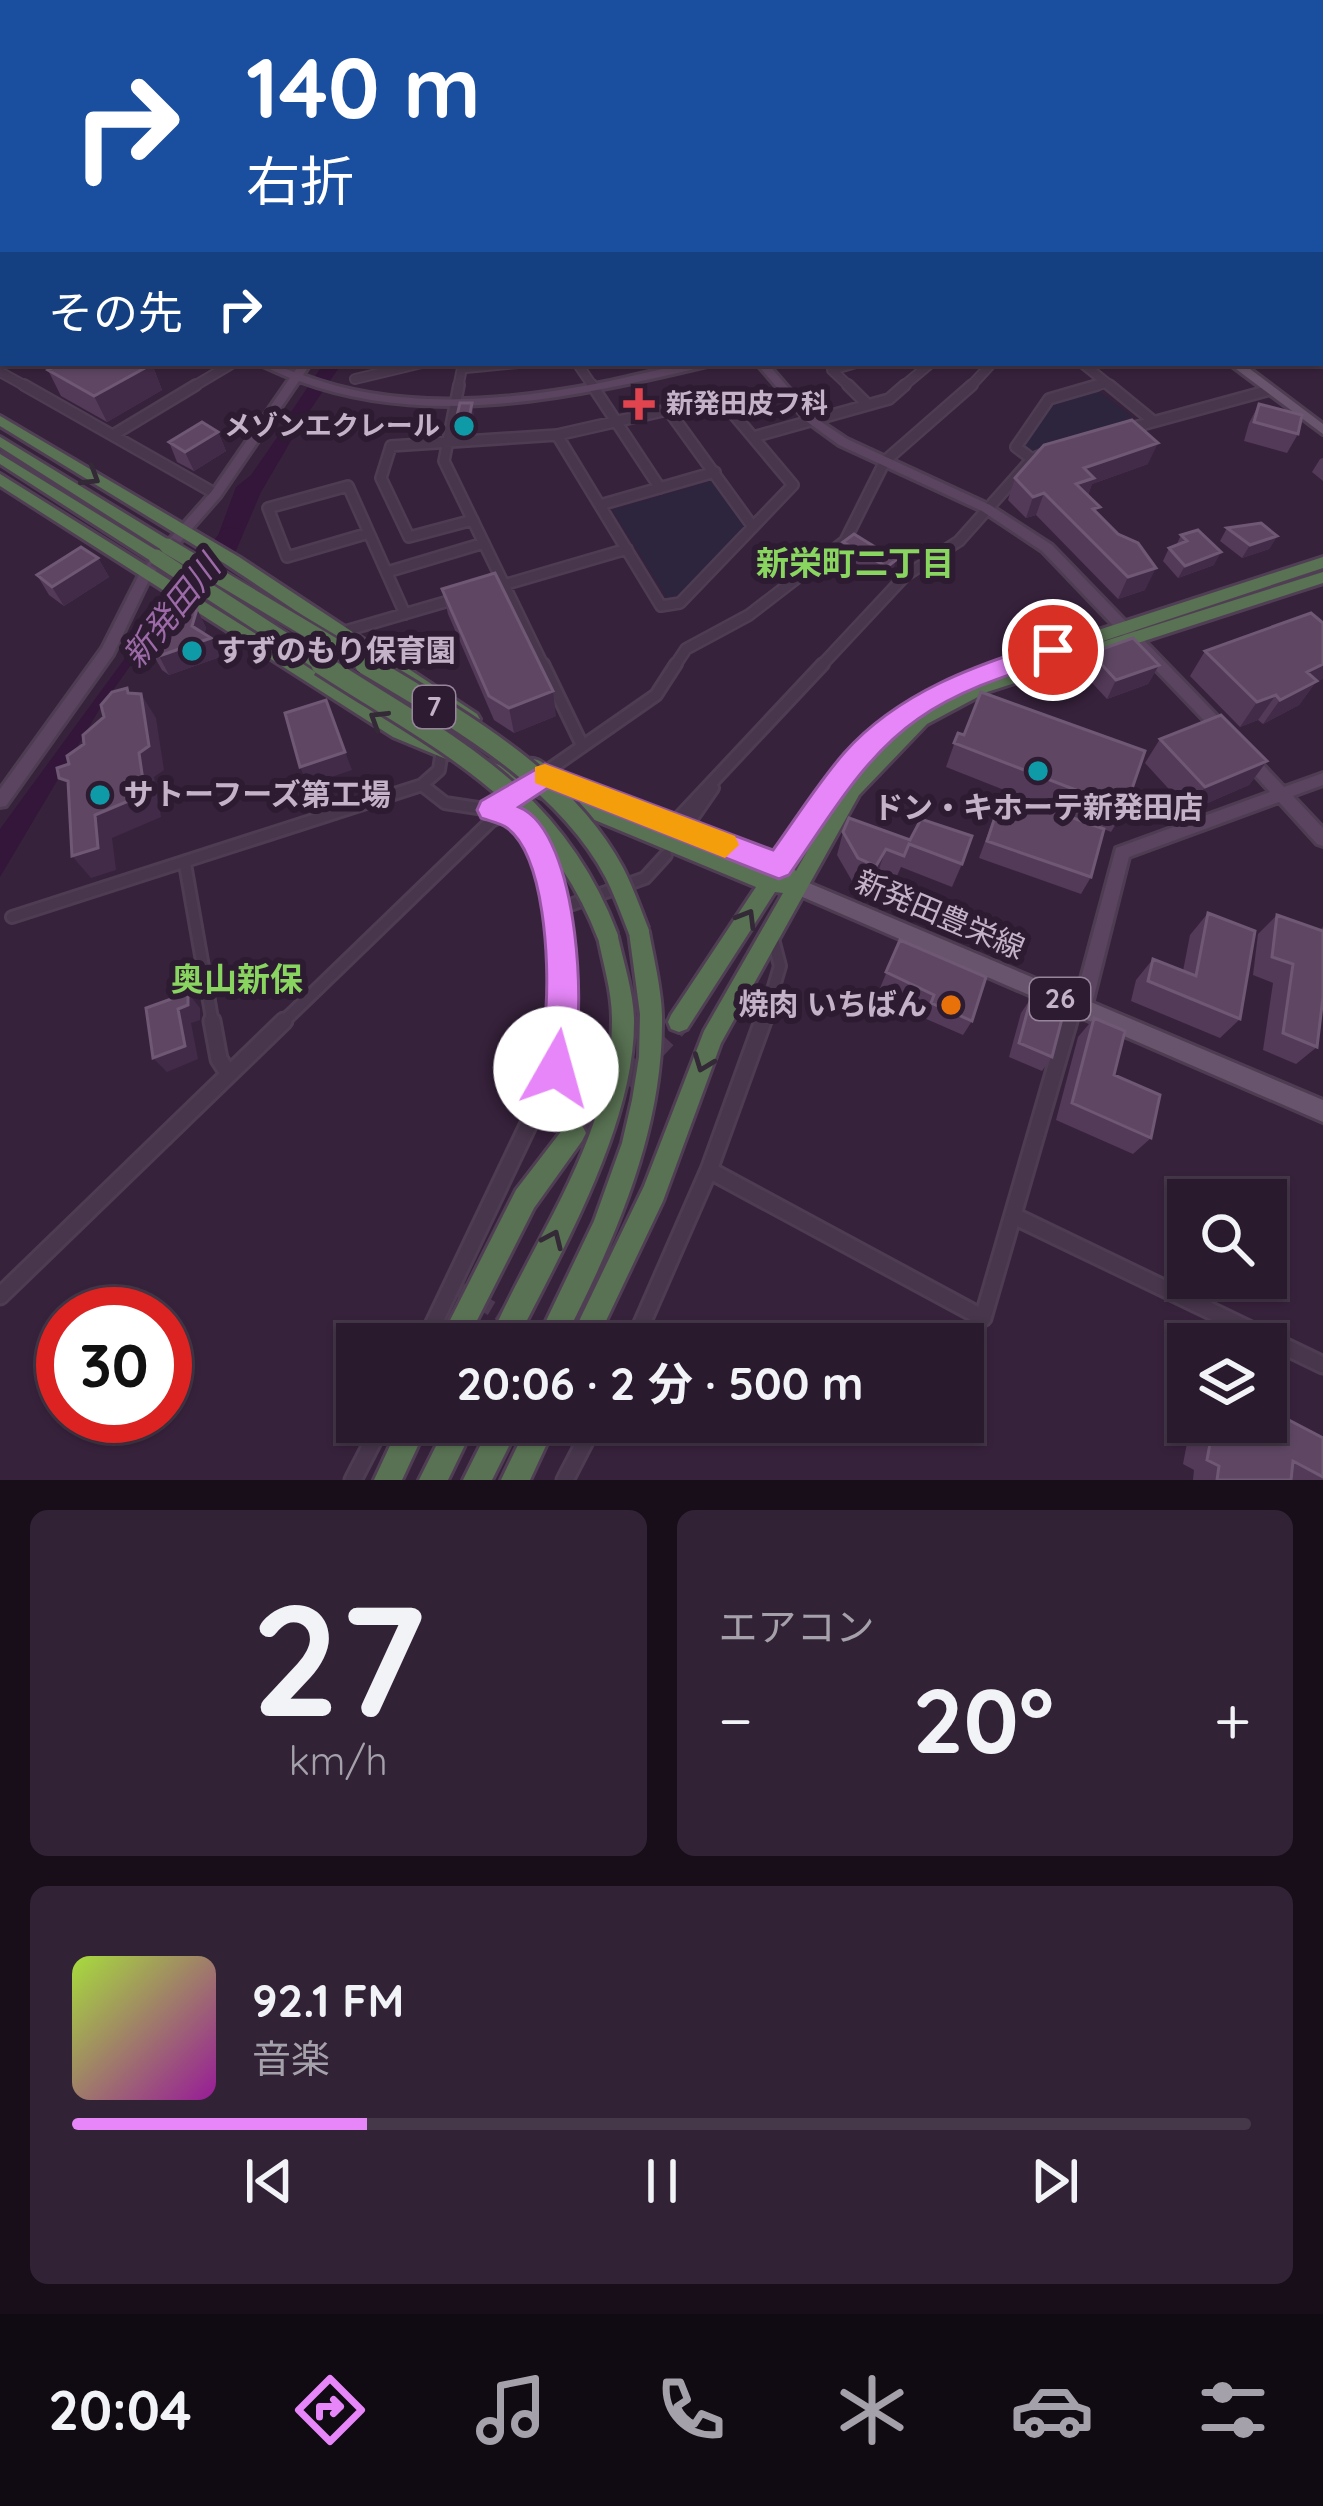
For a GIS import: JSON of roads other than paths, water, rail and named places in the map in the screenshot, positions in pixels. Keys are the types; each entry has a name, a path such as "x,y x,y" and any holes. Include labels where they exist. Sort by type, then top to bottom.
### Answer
{"highway":[{"name":"7","path":"0,420 163,553 171,590 399,732 672,825 797,886"},
{"name":"7","path":"0,441 34,470 490,773 560,845 587,882 608,938 624,1022 607,1112 512,1323"},
{"name":"7","path":"0,458 34,470"},
{"name":"7","path":"0,479 163,553 424,699 512,760 571,812 613,870 640,932 651,1015 640,1118 594,1256 559,1323"},
{"name":"7","path":"163,553 200,543 233,561 436,693 538,780 773,874"},
{"path":"590,1323 654,1192 712,1038 852,790 921,719 982,687 1323,562"},
{"path":"679,1022 773,874 854,760 909,711 981,674 1323,577"},
{"path":"462,1323 525,1198 574,1133"},
{"path":"388,1480 405,1443"},
{"path":"433,1480 452,1443"},
{"path":"477,1480 497,1443"},
{"path":"515,1480 533,1443"}],"main road":[{"path":"1238,366 1319,424"},
{"name":"新発田豊栄線","path":"797,886 1323,1111"}],"street":[{"path":"112,436 228,366"},
{"path":"268,366 334,391 454,404 592,391 695,366"},
{"path":"0,801 108,651 163,553 216,494 302,381 305,366"},
{"path":"355,379 392,366"},
{"path":"464,366 444,461 582,745"},
{"path":"580,366 660,488"},
{"path":"764,366 810,419 885,461 986,508 1046,548 1323,839"},
{"path":"846,366 832,370 868,405"},
{"path":"753,436 889,399 928,366"},
{"path":"0,1296 498,812 582,745 656,695 686,649 749,615 845,541 885,461 953,406 989,366"},
{"path":"1086,366 1153,422"},
{"path":"0,372 216,494"},
{"path":"1032,459 1016,447 1049,399 1106,383"},
{"path":"1124,430 1270,390"},
{"path":"473,520 409,537 381,478 391,446 557,435 720,398 793,485 680,603 661,606 557,435"},
{"path":"669,411 753,526"},
{"path":"672,825 905,576 959,541 1032,459 1058,448"},
{"path":"600,505 715,472"},
{"path":"369,533 287,557 268,508 348,486 387,572 405,614"},
{"path":"387,572 484,543"},
{"path":"485,590 627,549"},
{"path":"342,632 465,596"},
{"path":"12,917 422,784 439,770 442,750"},
{"path":"693,818 739,750"},
{"path":"709,1170 983,1318 1122,854 1323,778"},
{"path":"422,784 445,803 498,812 531,835 559,909 563,1004 556,1069 436,1323"},
{"path":"559,909 645,878 666,855"},
{"path":"185,864 219,1059 228,1073"},
{"path":"642,1323 709,1170 780,966 771,932"},
{"path":"1016,1217 1323,1365"},
{"path":"353,1480 372,1443"},
{"path":"565,1480 584,1443"}],"water":[{"path":"305,397 315,400 261,492 235,553 216,541 236,487 251,475"},
{"path":"169,598 187,610 157,628 99,710 0,877 0,829"}],"waterway":[{"name":"新発田川","path":"294,421 331,366"},
{"name":"新発田川","path":"166,614 230,534"}],"tunnel":[{"path":"574,1133 679,1022"},
{"path":"459,1289 516,1323"}],"place":[{"name":"新発田皮フ科","path":"639,404"},
{"name":"メゾンエクレール","path":"464,426"},
{"name":"すずのもり保育園","path":"192,651"},
{"name":"ドン・キホーテ新発田店","path":"1038,771"},
{"name":"サトーフーズ第工場","path":"100,795"},
{"name":"焼肉 いちばん","path":"951,1005"}],"district":[{"name":"新栄町二丁目","path":"855,563"},
{"name":"奥山新保","path":"237,979"}]}
